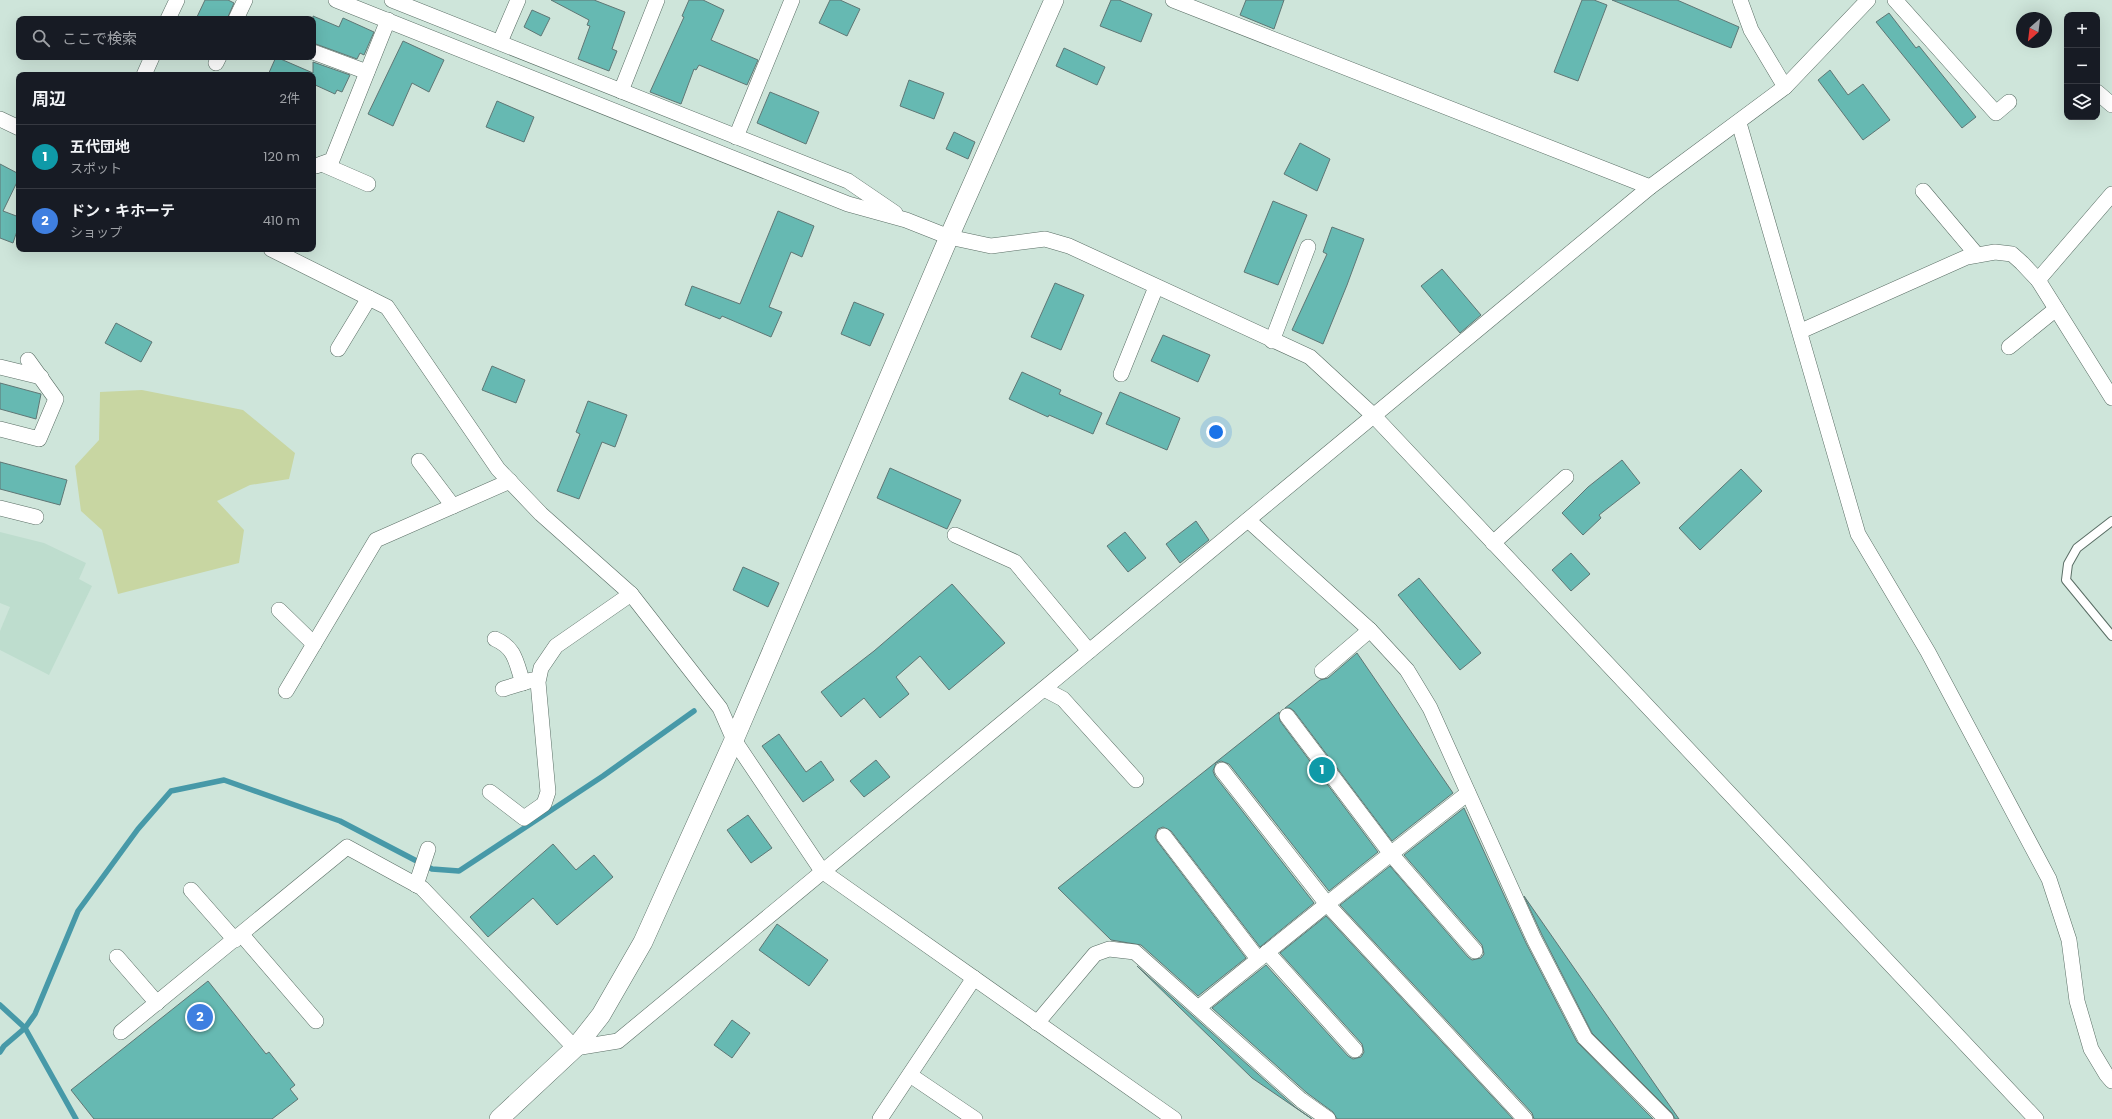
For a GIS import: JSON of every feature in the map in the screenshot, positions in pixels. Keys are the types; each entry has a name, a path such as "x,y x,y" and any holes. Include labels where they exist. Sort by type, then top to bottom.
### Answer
{"street":[{"path":"169,16 177,0"},
{"path":"237,16 245,0"},
{"path":"336,0 848,204 906,220 949,237 991,246 1045,239 1069,246 1272,341 1310,357 1374,416 2036,1119"},
{"path":"392,0 848,181 906,220"},
{"path":"500,42 518,0"},
{"path":"621,91 656,0"},
{"path":"736,137 792,0"},
{"path":"508,1116 575,1048 601,1015 643,942 734,740 949,237 1054,0"},
{"path":"1173,0 1650,187"},
{"path":"1740,0 1751,30 1785,87"},
{"path":"575,1048 618,1041 1650,187 1785,87 1868,0"},
{"path":"1895,0 1996,113 2009,102"},
{"path":"317,164 332,160 388,20"},
{"path":"316,53 367,72"},
{"path":"145,72 151,60"},
{"path":"2100,95 2112,105"},
{"path":"0,119 16,127"},
{"path":"1739,122 1801,331 1858,534 1928,652 2049,879 2069,940 2077,1001 2089,1042 2106,1074 2112,1081"},
{"path":"317,164 368,184"},
{"path":"1923,191 1977,255"},
{"path":"2038,280 2112,194"},
{"path":"1272,341 1308,247"},
{"path":"277,252 387,307 498,469 540,514 631,594 720,708 734,740 822,871 1174,1119"},
{"path":"1801,331 1967,257 1995,252 2012,254 2038,280 2112,398"},
{"path":"1121,374 1156,287"},
{"path":"338,349 368,298"},
{"path":"2009,347 2056,309"},
{"path":"0,429 39,439 56,399 28,360"},
{"path":"0,367 41,377"},
{"path":"419,461 453,506"},
{"path":"1493,543 1566,477"},
{"path":"286,691 376,540 510,482"},
{"path":"0,508 36,518"},
{"path":"1248,520 1370,630 1407,670 1430,708 1534,939 1585,1038 1666,1119"},
{"path":"955,536 1015,562 1089,651"},
{"path":"490,792 524,818 544,804 548,792 539,678 542,668 556,646 631,594"},
{"path":"279,610 314,644"},
{"path":"1322,671 1370,630"},
{"path":"495,639 506,644 512,651 523,683"},
{"path":"503,689 539,678"},
{"path":"1044,689 1063,699 1136,780"},
{"path":"1287,716 1391,854 1475,951"},
{"path":"1222,770 1327,904 1525,1119"},
{"path":"1198,1008 1468,793"},
{"path":"1164,836 1263,956 1355,1050"},
{"path":"121,1032 238,938 347,847 418,881 422,888 575,1048"},
{"path":"418,881 427,851"},
{"path":"191,890 316,1022"},
{"path":"1038,1023 1095,954 1109,949 1134,952 1301,1100 1319,1111 1328,1119"},
{"path":"117,956 157,1003"},
{"path":"880,1119 974,978"},
{"path":"910,1075 975,1119"}],"lane":[{"path":"2112,521 2077,548 2068,564 2066,580 2112,636"}],"shaded area":[{"path":"0,532 44,543 86,563 79,579 92,586 49,675 0,650 0,631 10,607 0,603"}],"green space":[{"path":"142,390 243,410 295,453 289,479 250,485 217,501 244,530 239,563 118,594 102,530 81,511 75,466 99,440 100,392"}],"building":[{"path":"205,0 228,0 234,3 228,16 197,16"},
{"path":"551,0 594,0 625,12 612,49 617,51 609,71 578,59 590,26 587,25 589,20"},
{"path":"689,0 703,0 724,10 711,40 758,60 747,85 699,65 696,70 694,69 681,104 650,92 684,17 682,16"},
{"path":"830,0 840,0 860,9 847,36 819,23"},
{"path":"1111,0 1119,0 1152,14 1141,42 1100,26"},
{"path":"1246,0 1284,0 1274,29 1240,15"},
{"path":"1582,0 1594,0 1607,5 1578,81 1554,72"},
{"path":"1612,0 1677,0 1739,27 1731,48"},
{"path":"532,10 550,18 541,36 524,27"},
{"path":"1889,13 1916,48 1919,46 1976,117 1962,128 1876,22"},
{"path":"316,17 339,27 343,18 374,32 364,55 360,53 357,59 316,44"},
{"path":"403,41 444,60 429,92 412,83 393,126 368,114"},
{"path":"1064,48 1105,67 1097,85 1056,66"},
{"path":"275,60 283,60 311,72 269,72"},
{"path":"313,62 350,75 342,92 337,90 335,94 316,85 316,72 313,72"},
{"path":"1830,70 1848,95 1863,84 1890,120 1863,140 1818,80"},
{"path":"909,80 944,93 934,119 900,106"},
{"path":"770,92 819,112 806,144 757,123"},
{"path":"497,101 534,117 524,142 486,127"},
{"path":"954,132 975,142 968,159 946,149"},
{"path":"1300,143 1330,159 1317,191 1284,174"},
{"path":"0,164 16,172 16,184 3,211 16,216 16,234 13,243 0,238"},
{"path":"1273,201 1307,215 1278,285 1244,272"},
{"path":"778,211 814,226 802,257 791,252 769,307 782,312 771,337 722,316 720,319 685,305 692,286 740,304"},
{"path":"1332,227 1364,239 1323,344 1292,330 1327,254 1323,252"},
{"path":"1442,269 1481,315 1460,333 1421,286"},
{"path":"1055,283 1084,295 1061,350 1031,337"},
{"path":"854,302 884,314 870,346 841,334"},
{"path":"116,323 152,342 141,362 105,343"},
{"path":"1163,335 1210,355 1198,382 1151,361"},
{"path":"492,366 525,380 516,403 482,390"},
{"path":"1022,372 1061,390 1059,394 1102,413 1093,434 1049,415 1048,417 1009,399"},
{"path":"0,383 41,394 36,419 0,409"},
{"path":"1120,392 1180,418 1167,450 1106,424"},
{"path":"588,401 627,415 615,447 602,442 579,499 557,491 580,434 576,432"},
{"path":"1622,460 1640,483 1599,515 1601,518 1583,535 1562,513 1588,487"},
{"path":"0,462 67,480 60,505 0,489"},
{"path":"890,468 961,500 947,529 877,498"},
{"path":"1741,469 1762,491 1700,550 1679,528"},
{"path":"1196,521 1209,540 1180,563 1166,544"},
{"path":"1125,532 1146,558 1128,572 1107,546"},
{"path":"1571,553 1590,574 1571,591 1552,570"},
{"path":"743,567 779,583 768,607 733,590"},
{"path":"1419,578 1481,653 1460,670 1398,595"},
{"path":"952,584 1005,643 949,690 920,656 896,677 909,694 880,718 864,698 841,717 821,692 874,651"},
{"path":"1357,653 1453,793 1392,841 1294,711 1290,708 1285,708 1320,680 1328,678"},
{"path":"1279,712 1280,721 1378,852 1329,891 1229,764 1221,761 1216,763 1213,771 1215,776 1314,903 1260,947 1171,831 1163,827 1158,829 1155,837 1157,841 1246,958 1198,996 1141,945 1111,940 1058,888"},
{"path":"779,734 806,772 821,761 834,780 803,802 762,746"},
{"path":"876,760 890,777 864,797 850,781"},
{"path":"1464,808 1526,943 1577,1042 1653,1119 1534,1119 1532,1113 1340,905 1390,866 1468,957 1472,960 1481,958 1484,954 1482,945 1404,855"},
{"path":"748,815 772,848 751,863 727,830"},
{"path":"553,844 576,870 594,855 613,877 557,925 533,898 488,937 470,917"},
{"path":"1524,896 1679,1119 1675,1119 1672,1113 1592,1033 1542,935"},
{"path":"1326,916 1513,1119 1337,1119 1333,1112 1307,1093 1212,1008 1266,965 1348,1056 1353,1059 1361,1057 1364,1052 1362,1044 1280,953"},
{"path":"777,924 828,960 809,986 759,950"},
{"path":"1137,966 1295,1107 1312,1119 1252,1078"},
{"path":"208,981 266,1054 269,1052 295,1085 290,1089 298,1099 272,1119 94,1119 71,1090"},
{"path":"732,1020 750,1033 732,1058 714,1045"}],"waterway":[{"path":"0,1052 4,1046 25,1028 35,1014 78,911 138,829 171,791 224,780 340,821 432,869 459,871 603,776 694,711"},
{"path":"0,1005 25,1028 76,1119"}],"place":[{"name":"五代団地","path":"1322,770"},
{"name":"ドン・キホーテ","path":"200,1017"}]}
